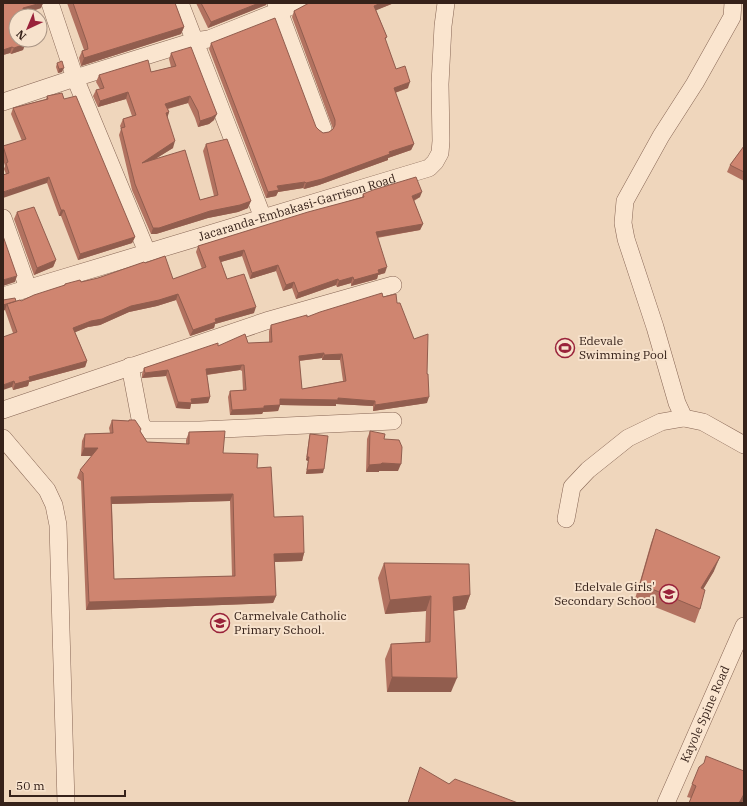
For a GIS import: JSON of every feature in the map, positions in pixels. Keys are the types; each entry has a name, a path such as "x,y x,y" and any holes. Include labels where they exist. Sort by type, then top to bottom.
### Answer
{"street":[{"path":"50,3 75,78 147,252"},
{"path":"180,3 263,218"},
{"path":"3,102 194,41 209,39 278,7 299,3"},
{"name":"Jacaranda-Embakasi-Garrison Road","path":"3,296 429,168 435,162 440,153 440,84 443,26 446,3"},
{"path":"684,418 677,403 655,327 626,239 623,223 625,201 661,136 695,83 732,17 733,3"},
{"path":"278,7 323,129"},
{"path":"3,218 28,288"},
{"path":"3,410 266,321 393,285"},
{"path":"130,366 141,424 146,430 230,429 393,421"},
{"path":"566,519 572,487 588,470 628,438 661,422 684,418 703,422 744,445"},
{"path":"3,438 47,490 54,505 58,525 66,803"},
{"name":"Kayole Spine Road","path":"666,803 744,626"}],"building":[{"path":"3,3 41,3 23,8 8,8 9,48 3,50"},
{"path":"73,3 175,3 184,27 84,58 82,51 88,49 87,43"},
{"path":"201,3 259,3 211,22"},
{"path":"309,3 381,3 374,6 387,37 385,38 396,69 405,66 410,82 394,88 414,144 389,152 390,154 322,179 306,183 277,186 279,190 268,192 211,43 275,18 316,127 323,133 329,132 335,125 335,120 294,11"},
{"path":"191,47 217,114 200,121 198,111 190,96 165,104 169,112 166,113 175,141 142,163 185,150 200,200 218,195 206,144 227,139 251,201 240,205 210,211 159,228 153,228 135,184 121,128 125,127 123,119 136,115 128,92 100,101 96,90 104,88 99,75 148,60 151,72 176,66 171,53"},
{"path":"62,61 64,68 59,69 57,63"},
{"path":"62,93 64,99 76,96 135,237 80,254 64,210 61,210 49,177 3,192 3,175 9,173 6,163 8,162 3,146 26,139 13,108 48,99 47,96"},
{"path":"744,146 744,172 730,165"},
{"path":"416,177 422,192 412,196 423,224 376,232 387,267 378,270 379,273 354,280 353,277 339,281 338,279 298,293 294,282 286,285 278,265 252,273 244,250 219,257 227,279 244,274 256,307 215,319 216,322 193,330 178,294 131,306 102,319 91,321 73,328 87,361 29,377 30,380 15,384 14,381 3,385 3,337 17,332 7,304 21,301 65,284 80,280 81,282 98,278 165,256 173,279 206,267 198,246 308,212 364,197 363,194 373,190"},
{"path":"34,207 56,260 37,268 17,212"},
{"path":"3,236 17,276 3,280"},
{"path":"382,293 383,297 396,294 397,303 400,303 414,339 428,334 427,374 429,397 375,405 375,401 338,398 338,400 280,399 280,405 264,406 264,408 232,410 230,391 246,390 244,365 206,369 210,397 191,399 192,403 178,402 168,370 145,373 144,368 218,343 218,346 245,334 248,343 272,342 271,325 307,315 307,317","holes":["324,353 324,355 342,354 346,381 302,389 299,356"]},
{"path":"15,298 16,301 3,305 3,300"},
{"path":"112,420 135,420 147,442 189,444 189,432 225,431 223,453 258,454 257,468 271,467 274,517 303,516 304,553 274,554 276,596 89,602 83,473 80,470 98,448 84,448 85,434 113,433","holes":["233,494 235,576 114,579 111,497"]},
{"path":"370,431 385,434 384,439 399,440 402,447 401,464 382,463 369,465"},
{"path":"310,434 328,436 324,469 307,470"},
{"path":"656,529 720,557 701,588 705,590 700,609 640,584"},
{"path":"384,563 469,564 470,595 453,597 457,678 392,677 391,644 430,642 431,596 390,600"},
{"path":"706,756 744,771 744,794 739,803 689,803 696,786 692,784 699,767 704,763"},
{"path":"420,767 449,784 455,779 518,803 408,803"}],"place":[{"name":"Edevale Swimming Pool","path":"565,348"},
{"name":"Edelvale Girls' Secondary School","path":"669,594"},
{"name":"Carmelvale Catholic Primary School.","path":"220,623"}]}
